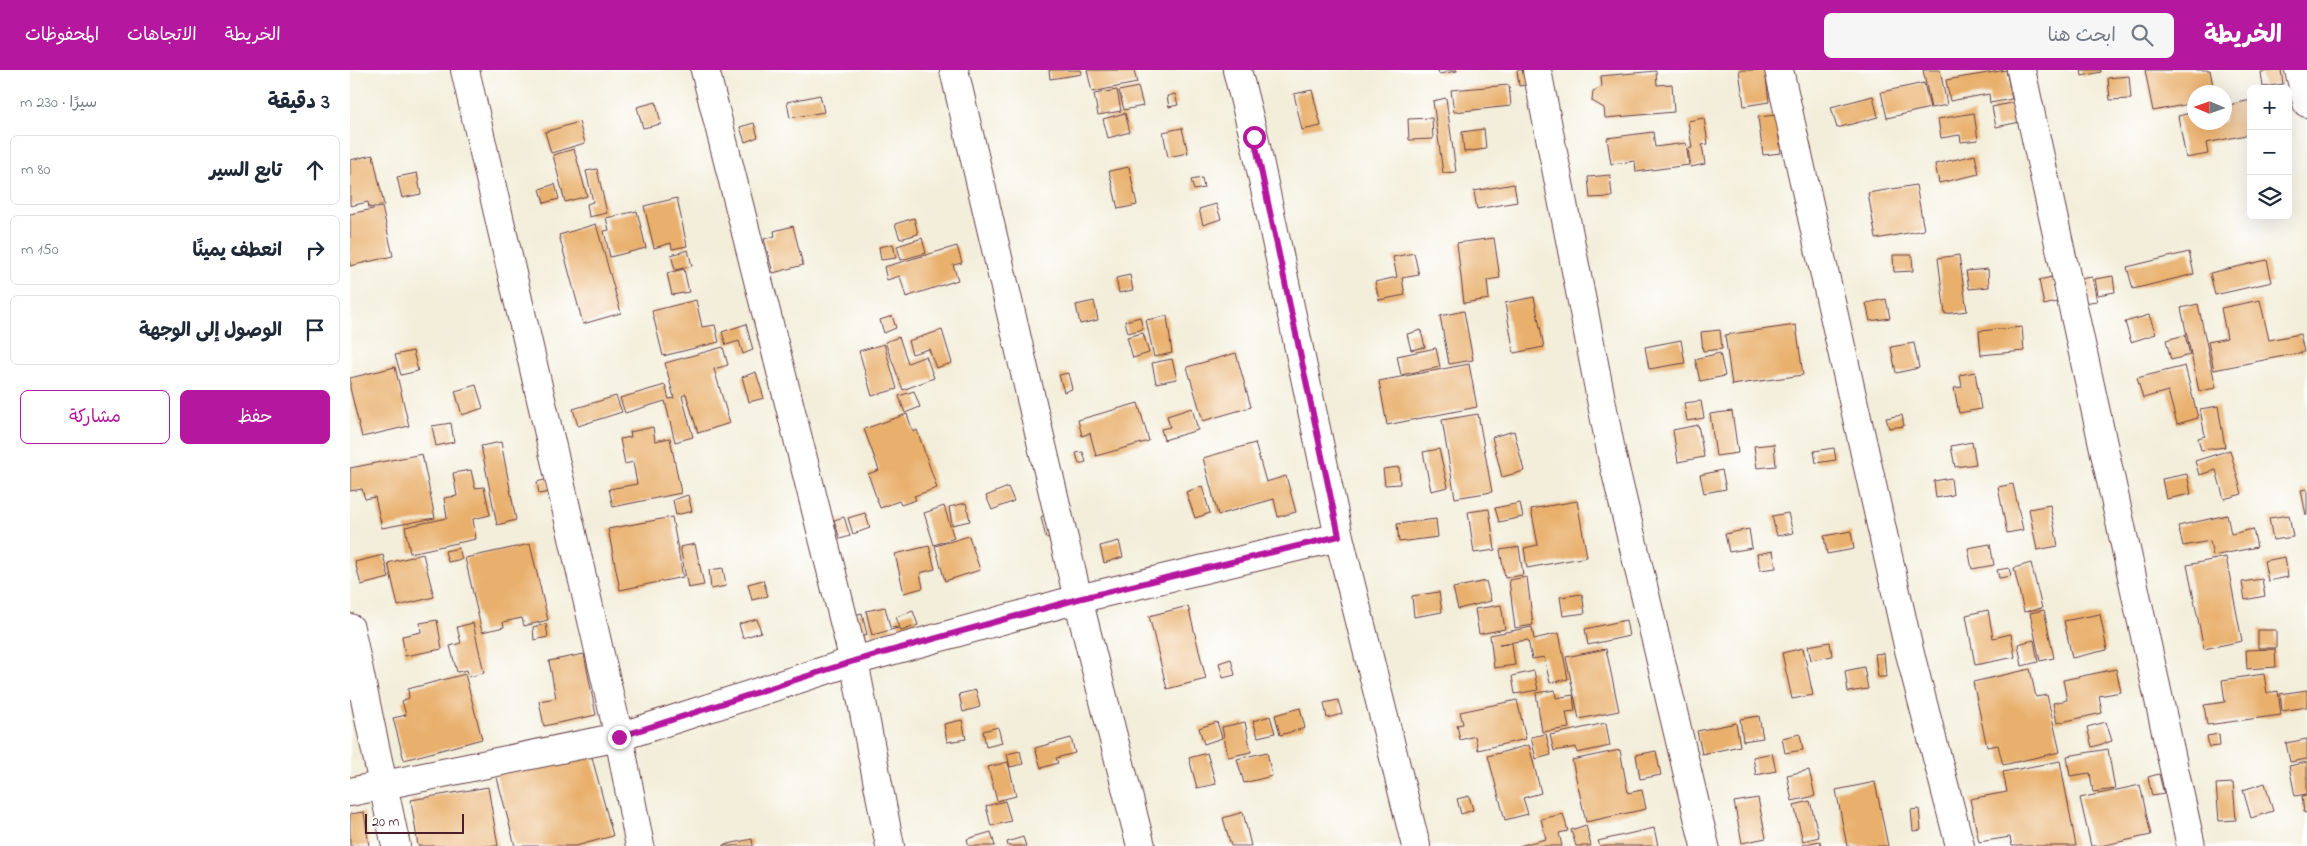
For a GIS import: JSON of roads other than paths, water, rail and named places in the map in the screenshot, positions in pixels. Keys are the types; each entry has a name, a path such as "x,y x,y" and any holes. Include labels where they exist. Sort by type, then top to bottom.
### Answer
{"street":[{"path":"466,70 619,737 640,846"},
{"path":"705,70 854,661 890,846"},
{"path":"954,70 1078,599 1141,846"},
{"path":"1237,70 1254,137 1339,536 1416,846"},
{"path":"1537,70 1612,456 1705,846"},
{"path":"1779,70 1909,650 1960,846"},
{"path":"2022,70 2191,846"},
{"path":"2299,70 2307,103"},
{"path":"350,792 619,737 854,661 1078,599 1339,536"},
{"path":"350,628 396,846"}]}
